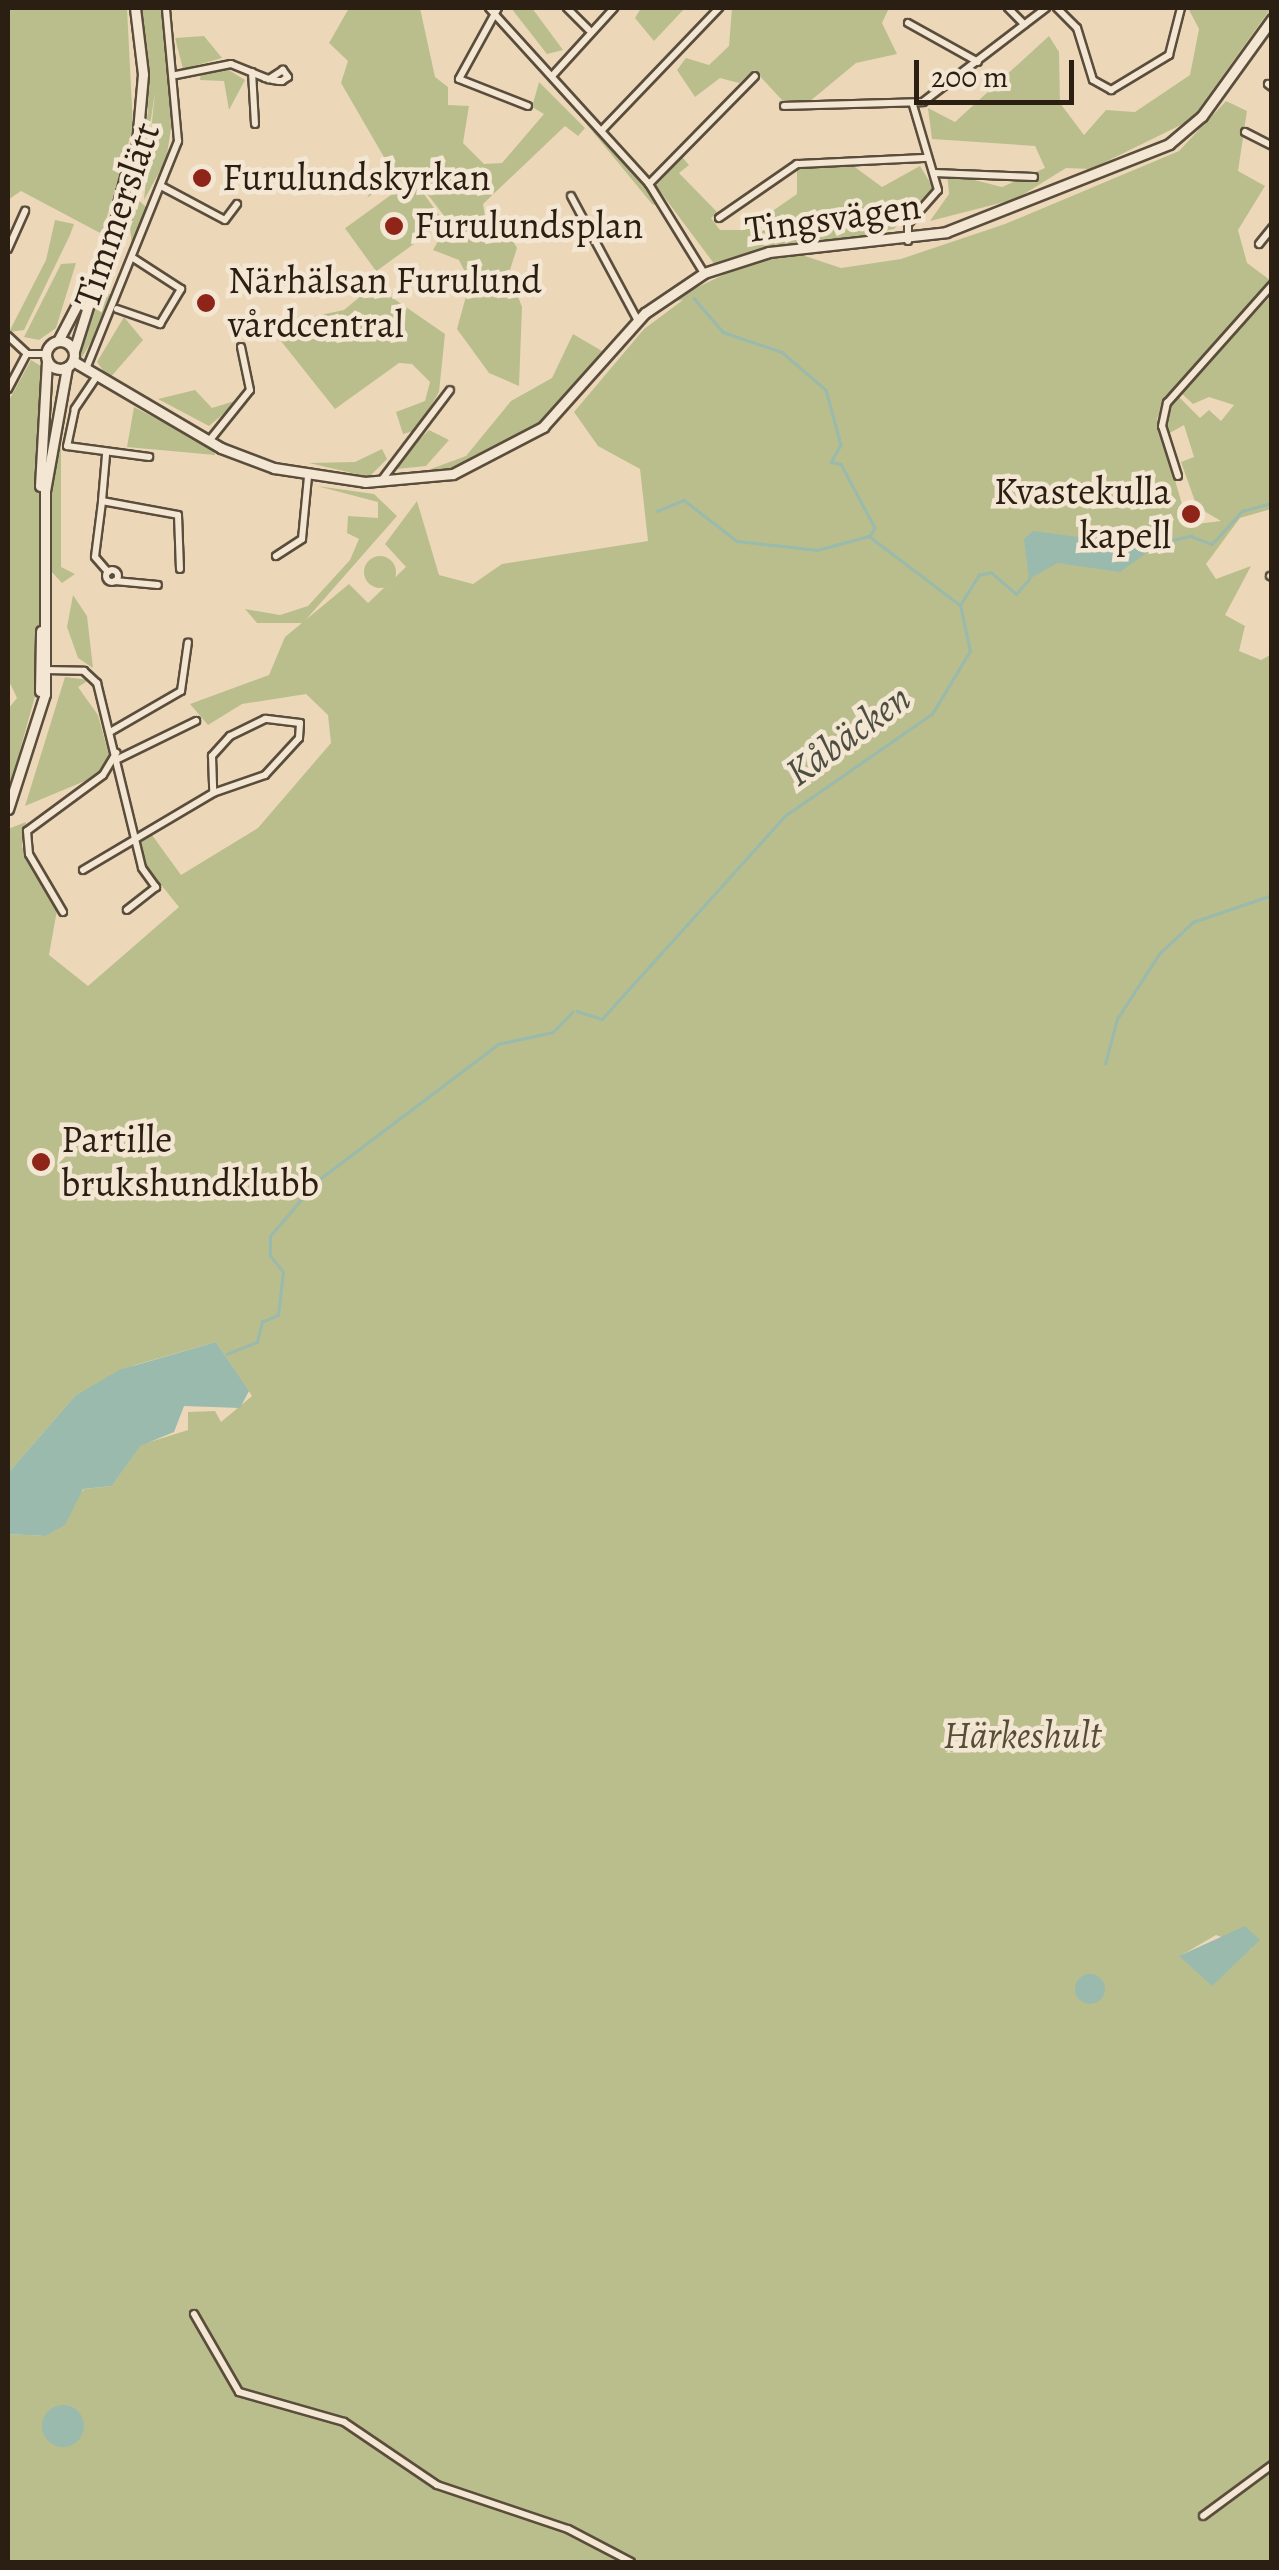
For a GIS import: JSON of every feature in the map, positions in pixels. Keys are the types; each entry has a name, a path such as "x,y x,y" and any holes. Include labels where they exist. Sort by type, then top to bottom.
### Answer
{"street":[{"path":"44,670 45,490 71,360 124,202 141,108 135,8"},
{"name":"Timmerslätt","path":"86,369 117,309 179,134 176,75 166,8"},
{"path":"567,8 589,30"},
{"path":"553,74 614,8"},
{"path":"603,129 719,8"},
{"path":"1008,8 1024,24"},
{"path":"784,106 913,105 978,62 1046,8"},
{"path":"1057,8 1078,28 1093,80 1111,90 1169,56 1182,8"},
{"path":"528,106 459,79 494,9 649,184 704,272"},
{"name":"Tingsvägen","path":"71,360 208,441 308,477 380,482 453,474 512,448 555,416 638,321 704,272 769,252 908,241 978,222 1176,140 1272,19"},
{"path":"908,23 978,62"},
{"name":"Timmerslätt","path":"176,75 224,64 268,79"},
{"path":"252,72 254,124"},
{"path":"649,184 755,76"},
{"path":"908,241 908,224 938,196 913,105"},
{"path":"8,809 32,743 44,670 46,357 58,340 114,221 141,108"},
{"path":"1244,132 1272,146"},
{"path":"719,218 797,164 926,158"},
{"path":"934,173 1034,177"},
{"path":"162,186 227,221 237,204"},
{"path":"571,196 638,321"},
{"path":"8,250 25,211"},
{"path":"1259,244 1272,228"},
{"path":"117,309 160,324 181,288 133,258"},
{"path":"1178,476 1162,426 1166,402 1272,284"},
{"path":"8,336 27,354 71,360"},
{"path":"58,340 71,360"},
{"path":"208,441 250,390 241,347"},
{"path":"8,389 27,354"},
{"path":"97,376 65,440 73,451 149,457"},
{"path":"380,482 383,467 420,435 450,390"},
{"path":"106,454 96,557 115,581 158,586"},
{"path":"276,556 302,539 308,477"},
{"path":"103,503 178,515 180,569"},
{"path":"110,732 181,692 188,642"},
{"path":"44,670 92,676 117,755 136,839 156,887 128,910"},
{"path":"83,870 213,794 264,775 299,738 300,723 265,719 230,736 212,756 213,794"},
{"path":"62,912 29,854 28,831 103,775 117,755 196,721"},
{"path":"194,2314 238,2392 344,2422 437,2486 568,2528 632,2562"},
{"path":"1203,2516 1272,2465"}],"green space":[{"path":"8,8 127,8 133,127 102,234 21,191 8,200"},
{"path":"141,8 163,8 175,104 166,160 144,200 155,92 132,194 148,209 132,248 128,203 148,113"},
{"path":"349,8 420,8 435,77 448,87 448,105 469,106 463,143 484,164 502,163 544,114 532,107 539,82 585,128 578,136 565,126 483,204 488,234 510,236 517,248 509,273 522,307 519,386 489,373 457,329 470,282 459,260 433,250 449,222 407,168 367,198 388,164 341,83 348,61 329,43"},
{"path":"511,8 532,8 563,50 547,54"},
{"path":"641,8 685,8 654,41 635,18"},
{"path":"732,8 889,8 882,23 897,54 856,63 809,102 782,100 754,70 739,83 720,78 695,97 677,70 686,58 709,65 729,46"},
{"path":"1188,8 1271,8 1191,120 1091,169 1066,168 1016,199 930,221 949,194 947,173 1002,187 1045,168 1035,146 932,139 928,108 955,122 1049,36 1059,52 1060,103 1084,135 1106,110 1135,112 1190,75 1199,29"},
{"path":"204,36 222,58 183,69 175,38"},
{"path":"224,67 245,80 229,110 224,81 200,80 201,71"},
{"path":"543,71 630,164 662,207 652,204"},
{"name":"Härkeshult","path":"1226,101 1247,111 1238,171 1265,186 1238,230 1247,263 1270,280 1157,418 1188,525 1221,521 1197,507 1181,462 1194,457 1184,425 1168,434 1164,421 1177,395 1200,418 1209,410 1221,421 1234,405 1209,397 1193,404 1180,392 1271,296 1271,509 1240,518 1206,564 1216,579 1251,566 1225,615 1245,626 1239,651 1261,660 1272,654 1271,2562 8,2562 8,1534 45,1536 84,1489 112,1486 140,1445 188,1430 188,1412 215,1411 221,1422 252,1396 216,1342 135,1365 75,1396 8,1473 8,829 26,822 22,847 57,910 49,955 88,986 179,907 145,865 140,841 152,835 181,875 258,828 331,743 328,715 306,694 242,704 208,725 190,704 269,675 285,637 349,584 368,603 406,567 385,544 417,501 439,575 473,584 502,564 648,541 640,469 598,446 574,412 644,329 683,300 667,302 750,262 799,254 841,268 901,259 1005,224 1179,151","holes":["1216,1935 1252,1948 1224,1969 1180,1956"]},
{"path":"682,157 689,165 679,173 718,213 711,218 720,230 745,230 797,194 797,169 811,164 848,162 882,187 920,166 934,189 894,229 715,265 656,186"},
{"name":"Furulundsplan","path":"413,179 444,222 376,271 345,228"},
{"path":"55,220 74,224 70,235 24,330 9,332 46,260"},
{"path":"76,263 56,328 39,340 24,337 61,264"},
{"path":"374,285 445,334 439,392 417,430 403,434 396,412 425,401 430,382 412,364 399,363 335,409 281,341 292,321 344,310"},
{"path":"97,288 117,298 81,359 78,339"},
{"path":"124,317 143,340 109,379 97,362"},
{"path":"573,334 602,351 539,427 465,467 420,473 466,456 511,401 552,378"},
{"path":"31,360 44,368 39,682 8,793 8,709 17,698 8,679 8,402"},
{"path":"195,390 212,408 241,399 209,426 158,399"},
{"path":"134,407 213,448 215,455 127,447"},
{"path":"429,430 449,440 426,466 387,470"},
{"path":"61,447 61,567 75,574 62,583 50,570 49,529 53,452"},
{"path":"382,449 387,459 369,477 309,463 355,462"},
{"path":"317,486 374,494 397,516 303,623 257,623 245,609 280,615 308,606 350,560 359,539 347,533 348,516 378,518 378,502"},
{"path":"380,556 391,561 396,572 391,583 380,588 369,583 364,572 369,561"},
{"path":"73,595 87,616 93,668 78,658 67,627"},
{"path":"65,677 89,680 78,687 98,715 110,759 92,778 25,806"}],"shaded area":[{"path":"1131,527 1155,547 1120,572 1058,563 1029,579 1024,539 1033,531 1085,538"},
{"path":"216,1342 249,1391 240,1408 184,1406 174,1432 140,1446 112,1486 83,1489 65,1525 45,1536 8,1534 8,1473 75,1396 119,1370"},
{"path":"1245,1926 1260,1940 1212,1986 1179,1956"},
{"path":"1090,1974 1101,1978 1105,1989 1101,2000 1090,2004 1079,2000 1075,1989 1079,1978"},
{"path":"63,2405 78,2411 84,2426 78,2441 63,2447 48,2441 42,2426 48,2411"}],"waterway":[{"path":"694,298 723,332 782,352 826,390 841,445 831,462 841,464 875,528 870,536"},
{"path":"657,511 684,500 737,541 817,550 869,536 960,605"},
{"path":"1155,544 1191,536 1212,544 1242,511 1272,503"},
{"name":"Kåbäcken","path":"577,1011 602,1019 786,815 932,714 970,651 960,605 979,575 991,572 1016,594 1029,579"},
{"path":"1105,1064 1117,1019 1159,954 1193,922 1272,895"},
{"path":"227,1354 257,1342 262,1322 278,1315 283,1272 270,1256 270,1236 317,1181 498,1044 553,1032 572,1012"}],"place":[{"name":"Furulundskyrkan","path":"202,178"},
{"name":"Furulundsplan","path":"394,226"},
{"name":"Närhälsan Furulund vårdcentral","path":"206,303"},
{"name":"Kvastekulla kapell","path":"1191,514"},
{"name":"Partille brukshundklubb","path":"41,1162"}]}
